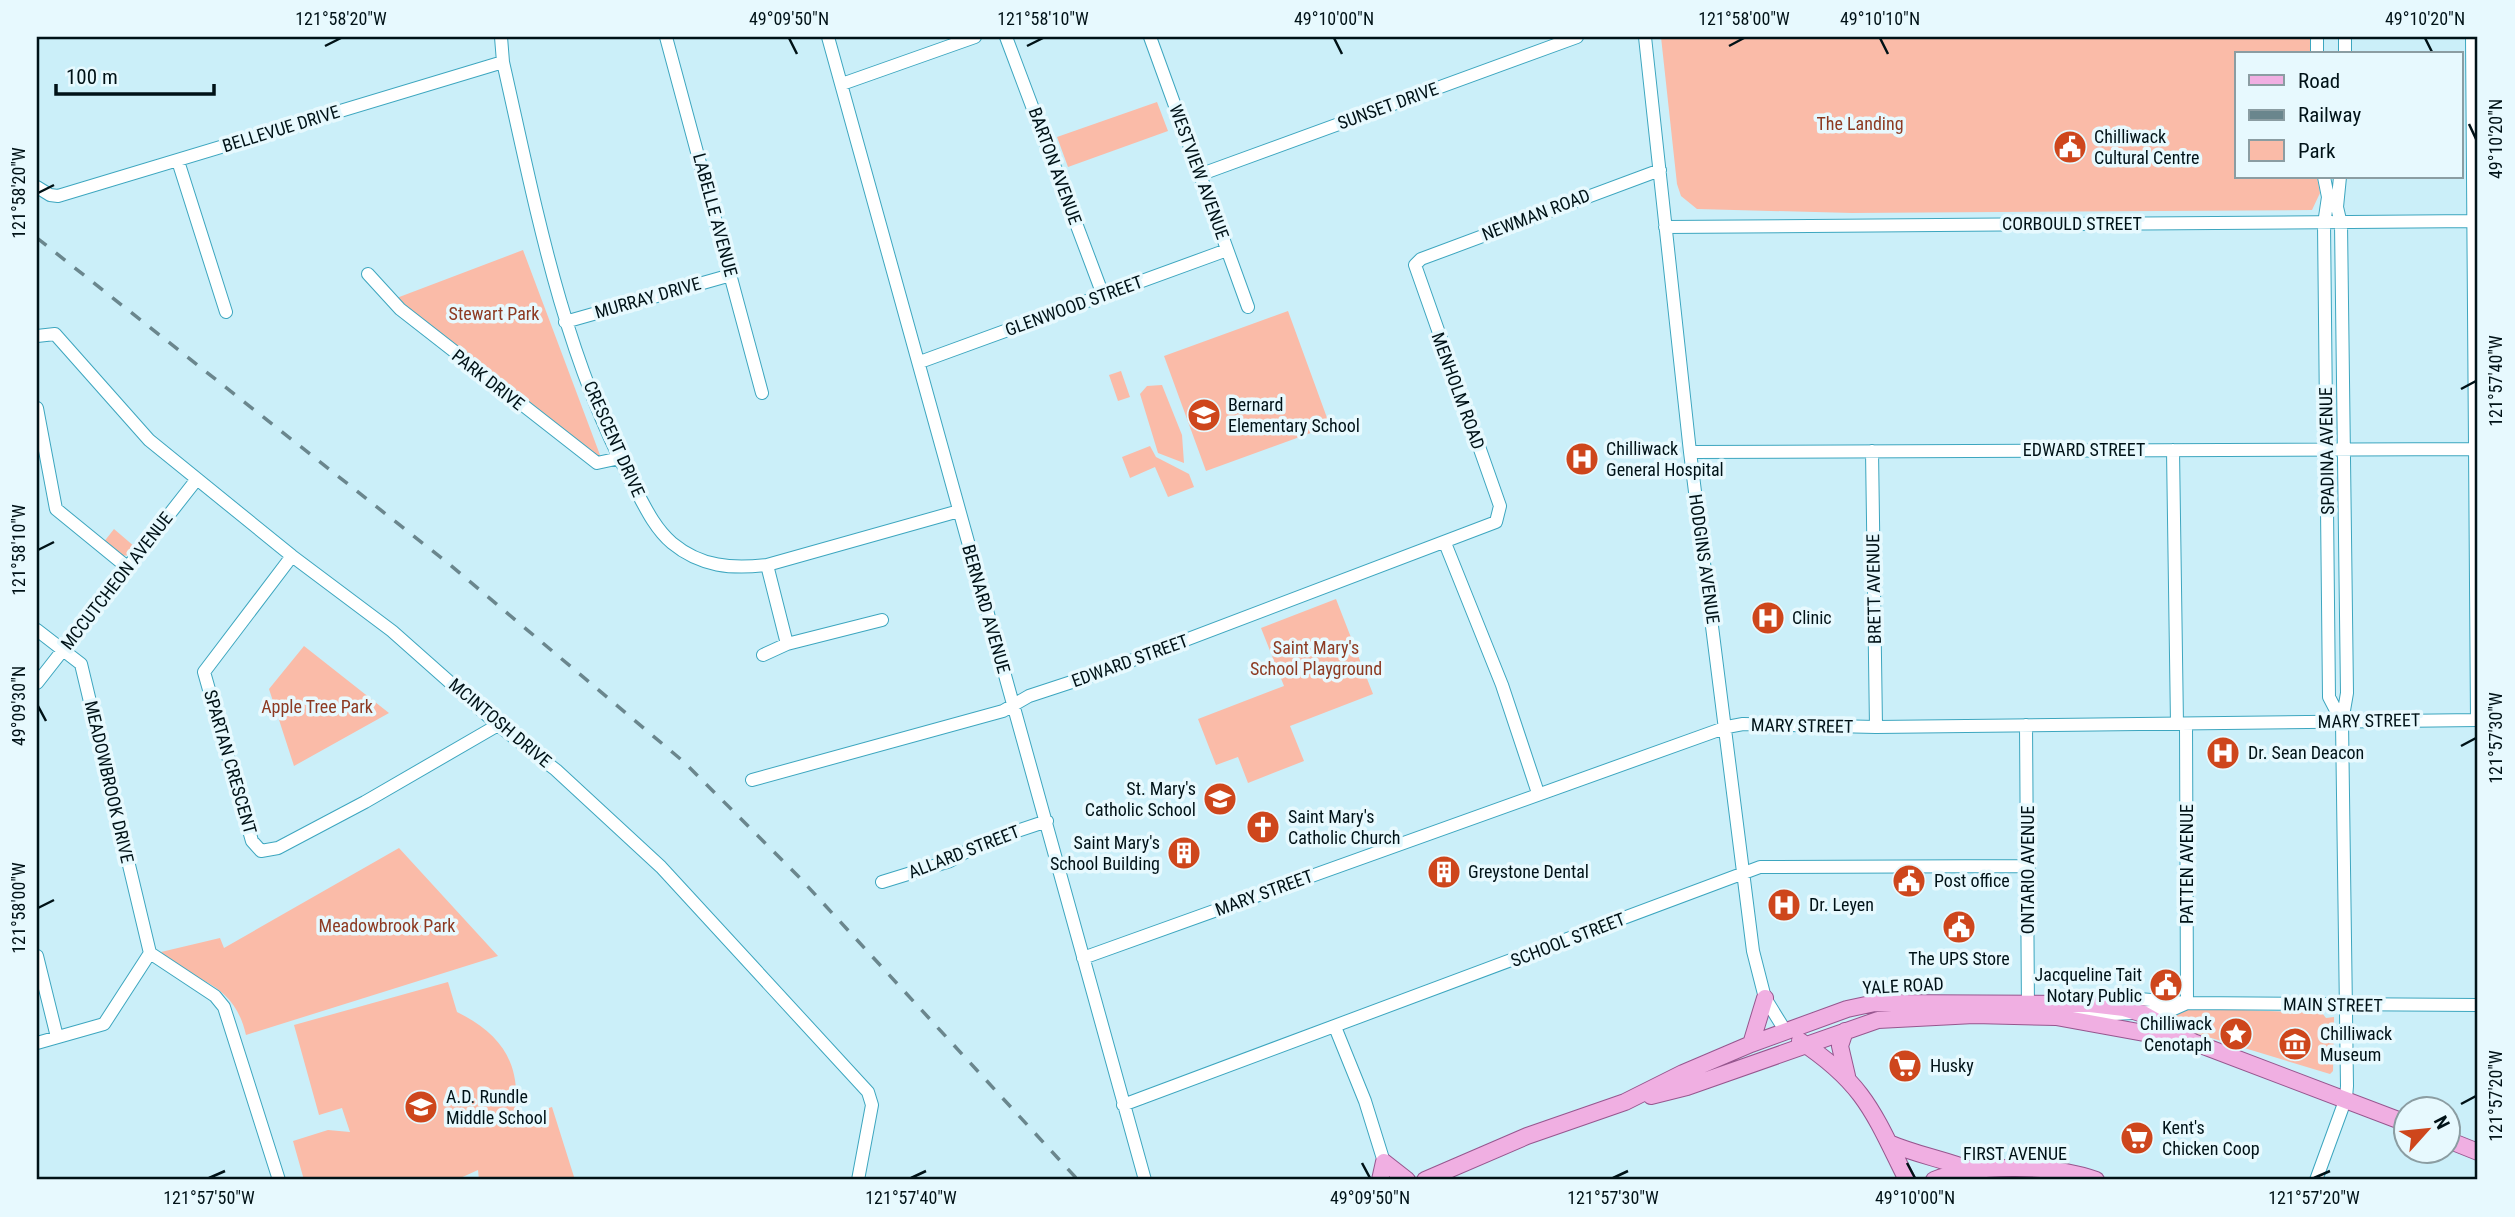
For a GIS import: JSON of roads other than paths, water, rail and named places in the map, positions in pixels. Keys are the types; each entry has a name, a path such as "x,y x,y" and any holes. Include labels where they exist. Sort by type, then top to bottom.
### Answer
{"main road":[{"path":"1751,1044 1765,998"},
{"name":"YALE ROAD","path":"1625,1102 1751,1044 1847,1009 1875,1003 2028,1010 2193,1042"},
{"name":"YALE ROAD","path":"1425,1180 1527,1136 1625,1102 1687,1087 1878,1020 2090,1004 2124,1007 2143,1014 2193,1042 2392,1117"},
{"path":"1845,1031 1840,1046 1847,1076"},
{"path":"1786,1032 1847,1076 1864,1096 1908,1180"},
{"path":"1889,1143 1971,1170"},
{"path":"1380,1180 1384,1162 1407,1180"},
{"name":"FIRST AVENUE","path":"1934,1180 1971,1170 2059,1171 2096,1180"}],"street":[{"name":"CRESCENT DRIVE","path":"501,37 503,62 565,322 620,458 653,521 684,552 718,566 743,568 767,565 959,511"},
{"name":"LABELLE AVENUE","path":"666,37 762,393"},
{"name":"BERNARD AVENUE","path":"828,37 1047,821 1144,1180"},
{"path":"842,84 975,37"},
{"name":"BARTON AVENUE","path":"1006,37 1103,295"},
{"name":"WESTVIEW AVENUE","path":"1150,37 1248,307"},
{"name":"SUNSET DRIVE","path":"1199,175 1577,37"},
{"name":"HODGINS AVENUE","path":"1644,37 1690,452 1727,727 1753,951 1765,998 1786,1032"},
{"path":"2472,37 2476,221 2478,720"},
{"name":"BELLEVUE DRIVE","path":"37,187 50,195 58,196 503,62"},
{"path":"178,161 226,312"},
{"name":"NEWMAN ROAD","path":"1415,265 1421,258 1660,170"},
{"name":"SPADINA AVENUE","path":"2325,178 2328,197 2324,224 2329,697 2342,722"},
{"name":"SPADINA AVENUE","path":"2316,1180 2346,1098 2342,722 2347,693 2341,224 2337,207 2340,178"},
{"name":"CORBOULD STREET","path":"1665,227 2476,221"},
{"name":"GLENWOOD STREET","path":"920,362 1227,250"},
{"name":"MENHOLM ROAD","path":"1415,265 1500,506 1500,518"},
{"name":"PARK DRIVE","path":"368,274 400,309 597,463 620,458"},
{"name":"MURRAY DRIVE","path":"565,322 731,275"},
{"name":"MCINTOSH DRIVE","path":"37,336 55,334 149,440 292,556 392,631 498,725 556,770 661,867 868,1092 872,1105 858,1180"},
{"path":"37,408 56,509 127,567"},
{"name":"EDWARD STREET","path":"1690,452 2476,449"},
{"name":"PATTEN AVENUE","path":"2173,450 2187,1003"},
{"name":"BRETT AVENUE","path":"1872,451 1876,727"},
{"name":"MCCUTCHEON AVENUE","path":"37,683 197,479"},
{"name":"EDWARD STREET","path":"752,780 1003,711 1493,524 1500,518"},
{"path":"1445,542 1502,685 1538,793"},
{"name":"SPARTAN CRESCENT","path":"292,556 204,671 252,841 261,850 278,848 365,802 498,725"},
{"path":"767,565 787,644"},
{"path":"763,655 787,644 882,620"},
{"name":"MEADOWBROOK DRIVE","path":"37,630 81,664 150,953"},
{"name":"MARY STREET","path":"1083,958 1538,793 1727,727 1743,724 1876,727 2478,720"},
{"name":"ONTARIO AVENUE","path":"2026,725 2028,1010"},
{"name":"ALLARD STREET","path":"882,882 950,860 981,843 1047,821"},
{"name":"SCHOOL STREET","path":"1123,1105 1760,867 2029,866"},
{"path":"37,1044 104,1024 150,953 215,996 224,1007 279,1180"},
{"path":"37,956 57,1037"},
{"name":"MAIN STREET","path":"2090,1004 2126,998 2187,1003 2478,1005"},
{"name":"MAIN STREET","path":"2056,1017 2143,1014 2169,1011 2187,1003"},
{"path":"1335,1027 1365,1101 1384,1162"}],"railway":[{"path":"37,238 449,564 684,762 799,877 1078,1180"}],"place":[{"name":"Chilliwack Cultural Centre","path":"2070,147"},
{"name":"Bernard Elementary School","path":"1204,415"},
{"name":"Chilliwack General Hospital","path":"1582,459"},
{"name":"Clinic","path":"1768,618"},
{"name":"Dr. Sean Deacon","path":"2223,753"},
{"name":"St. Mary's Catholic School","path":"1220,799"},
{"name":"Saint Mary's Catholic Church","path":"1263,827"},
{"name":"Saint Mary's School Building","path":"1184,853"},
{"name":"Greystone Dental","path":"1444,872"},
{"name":"Post office","path":"1909,881"},
{"name":"Dr. Leyen","path":"1784,905"},
{"name":"The UPS Store","path":"1959,927"},
{"name":"Jacqueline Tait Notary Public","path":"2166,985"},
{"name":"Chilliwack Cenotaph","path":"2236,1034"},
{"name":"Chilliwack Museum","path":"2295,1044"},
{"name":"Husky","path":"1905,1066"},
{"name":"A.D. Rundle Middle School","path":"421,1107"},
{"name":"Kent's Chicken Coop","path":"2137,1138"}],"park label":[{"name":"The Landing","path":"1860,124"},
{"name":"Stewart Park","path":"494,314"},
{"name":"Saint Mary's School Playground","path":"1316,658"},
{"name":"Apple Tree Park","path":"317,707"},
{"name":"Meadowbrook Park","path":"387,926"}]}
